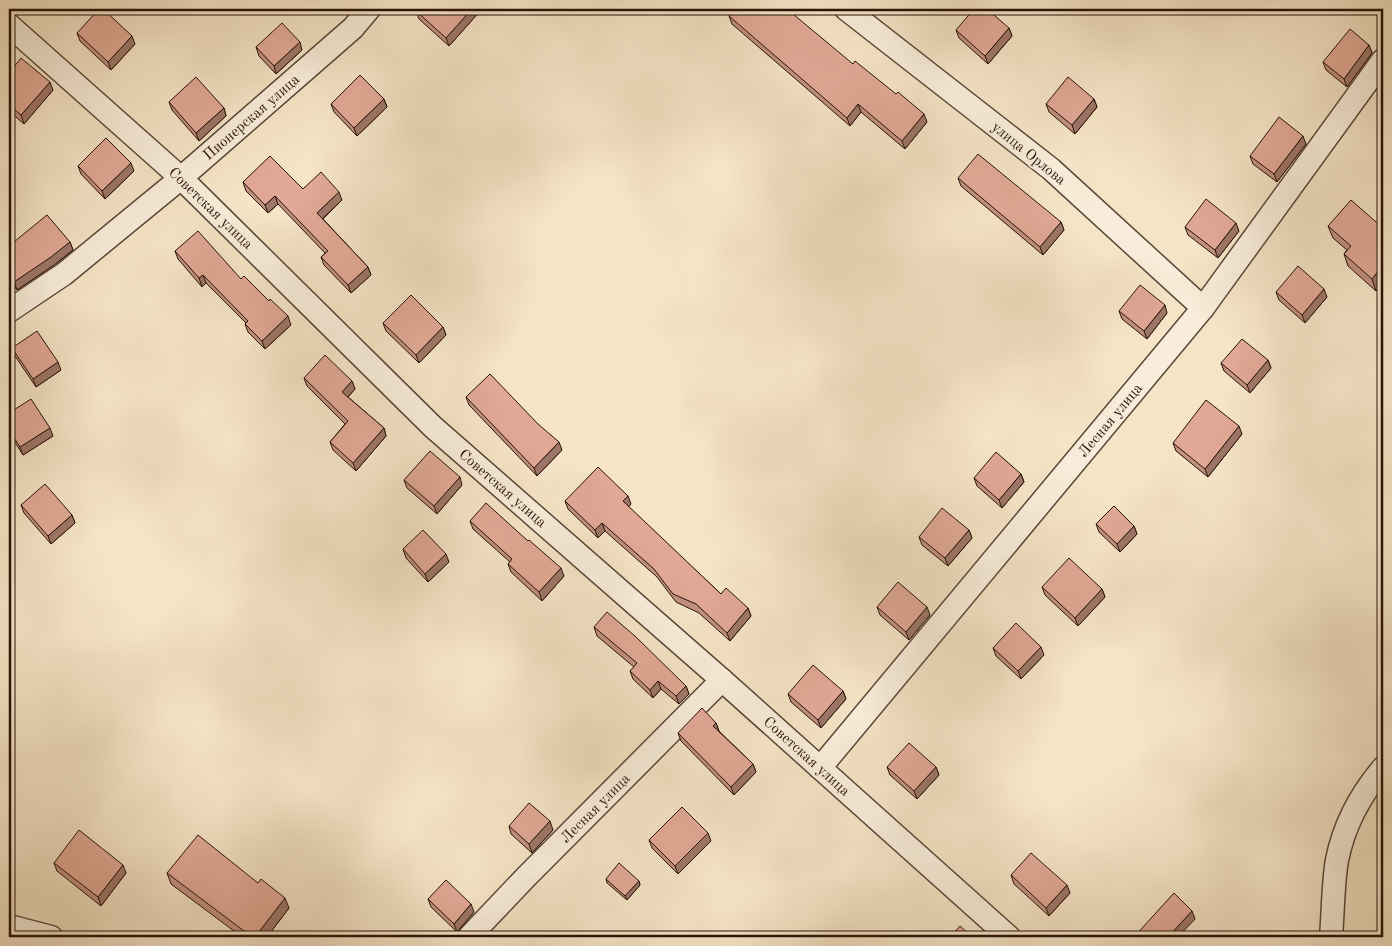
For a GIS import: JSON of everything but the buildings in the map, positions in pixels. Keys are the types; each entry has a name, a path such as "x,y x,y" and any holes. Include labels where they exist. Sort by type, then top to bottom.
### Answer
{"street":[{"name":"Пионерская улица","path":"9,311 64,274 181,178 353,28 369,9"},
{"name":"улица Орлова","path":"846,9 1051,169 1203,308"},
{"name":"Советская улица","path":"9,26 181,178 433,427 722,680 1009,937"},
{"name":"Лесная улица","path":"820,768 1203,308 1383,60"},
{"name":"Лесная улица","path":"469,937 722,680"},
{"path":"1331,937 1337,861 1348,823 1367,787 1383,768"},
{"path":"9,926 52,937"}]}
